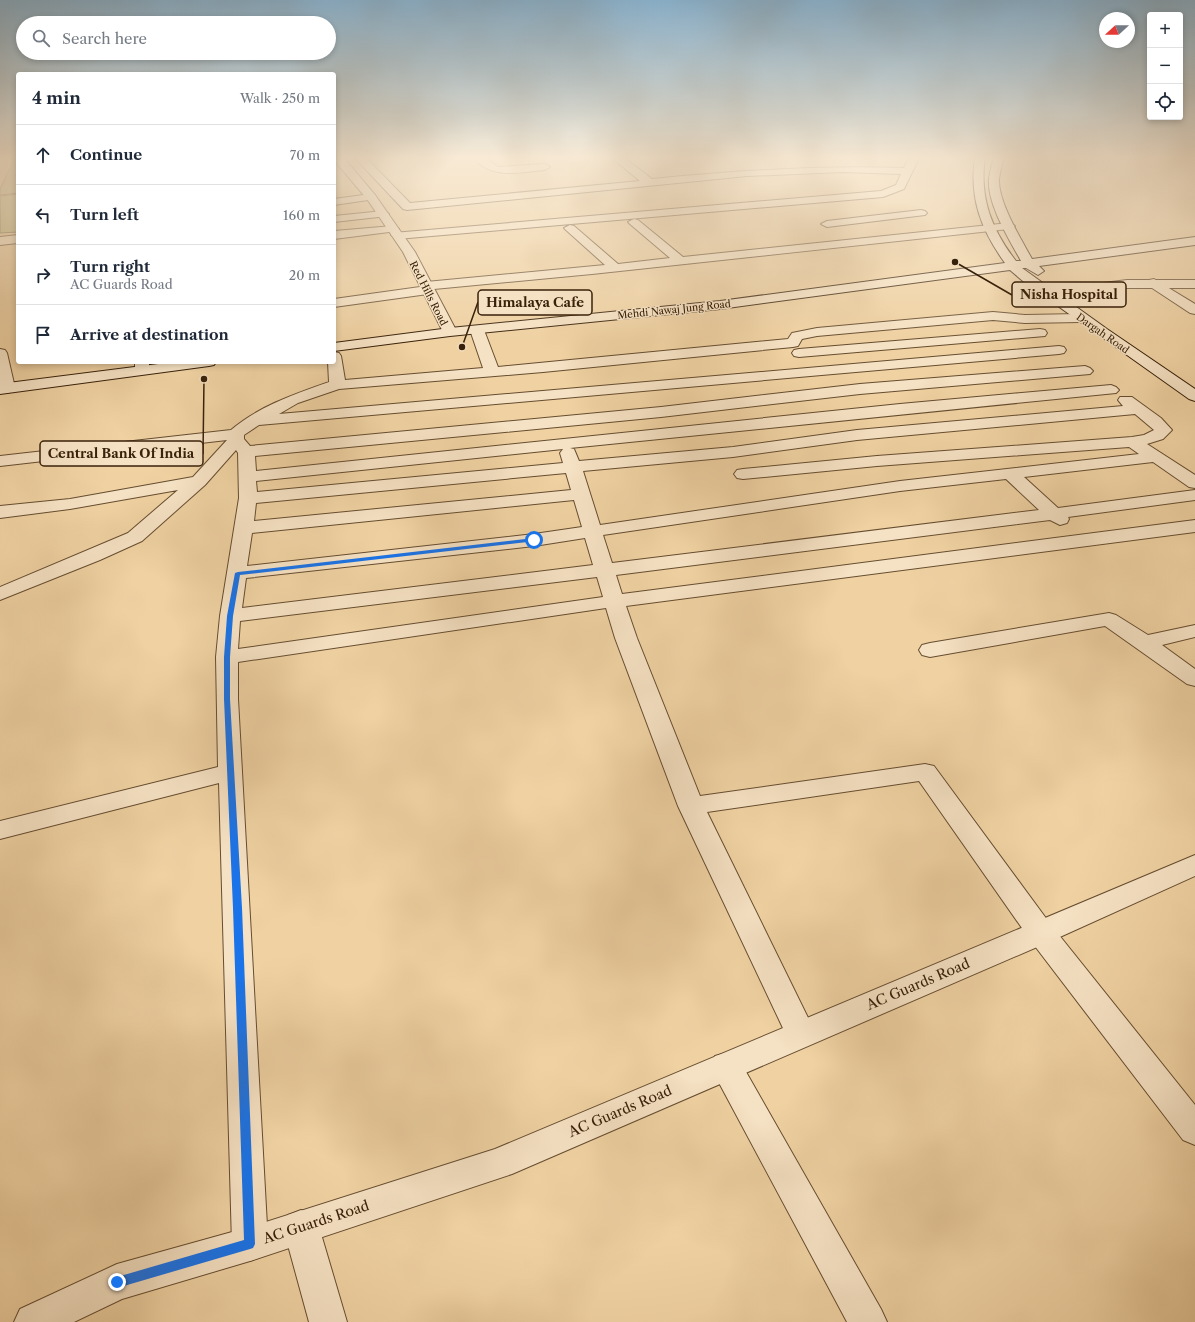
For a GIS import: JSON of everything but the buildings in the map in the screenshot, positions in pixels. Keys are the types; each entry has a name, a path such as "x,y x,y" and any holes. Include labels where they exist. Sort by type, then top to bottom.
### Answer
{"street":[{"name":"Red Hills Road","path":"386,219 409,252 450,332"},
{"path":"491,219 497,226"},
{"path":"336,234 497,226 586,219"},
{"path":"818,219 853,241"},
{"path":"827,224 872,219"},
{"name":"Dargah Road","path":"984,219 987,228 1013,266 1080,318 1195,396"},
{"name":"Dargah Road","path":"1006,219 1028,263 1065,292 1195,380"},
{"path":"634,222 680,261"},
{"path":"336,303 427,288 853,241 936,235 1009,226"},
{"path":"570,228 615,268"},
{"path":"0,241 16,239"},
{"name":"Mehdi Nawaj Jung Road","path":"336,347 450,332 720,305 1193,242"},
{"path":"1154,283 1195,310"},
{"path":"1065,292 1127,284 1195,284"},
{"path":"900,486 877,461 812,372 796,348 797,336 817,332 993,316 1025,319 1080,318"},
{"path":"743,474 877,461 1132,442 1147,440 1158,436 1164,430 1138,409 1085,371 1025,319"},
{"path":"477,330 492,372"},
{"path":"0,594 135,537 199,481 239,442 254,421 292,400 337,385 796,348 1040,333"},
{"path":"254,421 1059,350"},
{"path":"0,353 4,388 142,366 176,364"},
{"path":"336,364 337,385"},
{"path":"543,368 553,395 559,422 580,494 626,638 691,806 801,1034"},
{"path":"0,461 239,442 559,422 827,392 1085,371"},
{"path":"248,488 565,442 668,434 842,415 1111,390"},
{"path":"248,488 572,467 733,452 857,435 1138,409"},
{"path":"239,442 248,488 238,573 230,616 227,657 230,772 237,908 250,1244"},
{"path":"1132,442 1195,483"},
{"path":"238,573 592,532 900,486 1156,457"},
{"path":"1010,474 1083,540"},
{"path":"0,512 70,504 199,481"},
{"path":"244,528 580,494"},
{"path":"230,616 915,532 1195,495"},
{"path":"227,657 615,601 1195,526"},
{"path":"930,650 1109,619 1195,679"},
{"path":"1144,642 1195,631"},
{"path":"0,830 230,772"},
{"path":"691,806 925,772 1042,933 1194,1128"},
{"name":"AC Guards Road","path":"33,1322 117,1282 250,1244 500,1163 1042,933 1195,865"},
{"path":"726,1066 868,1322"},
{"path":"300,1228 328,1322"}],"shaded area":[{"path":"0,219 16,219 16,232 0,233"}],"place":[{"name":"Nisha Hospital","path":"955,262"},
{"name":"Himalaya Cafe","path":"462,347"},
{"name":"Central Bank Of India","path":"204,379"}],"route":[{"path":"117,1282 250,1244 227,699 227,657 230,616 238,573 534,540"}]}
